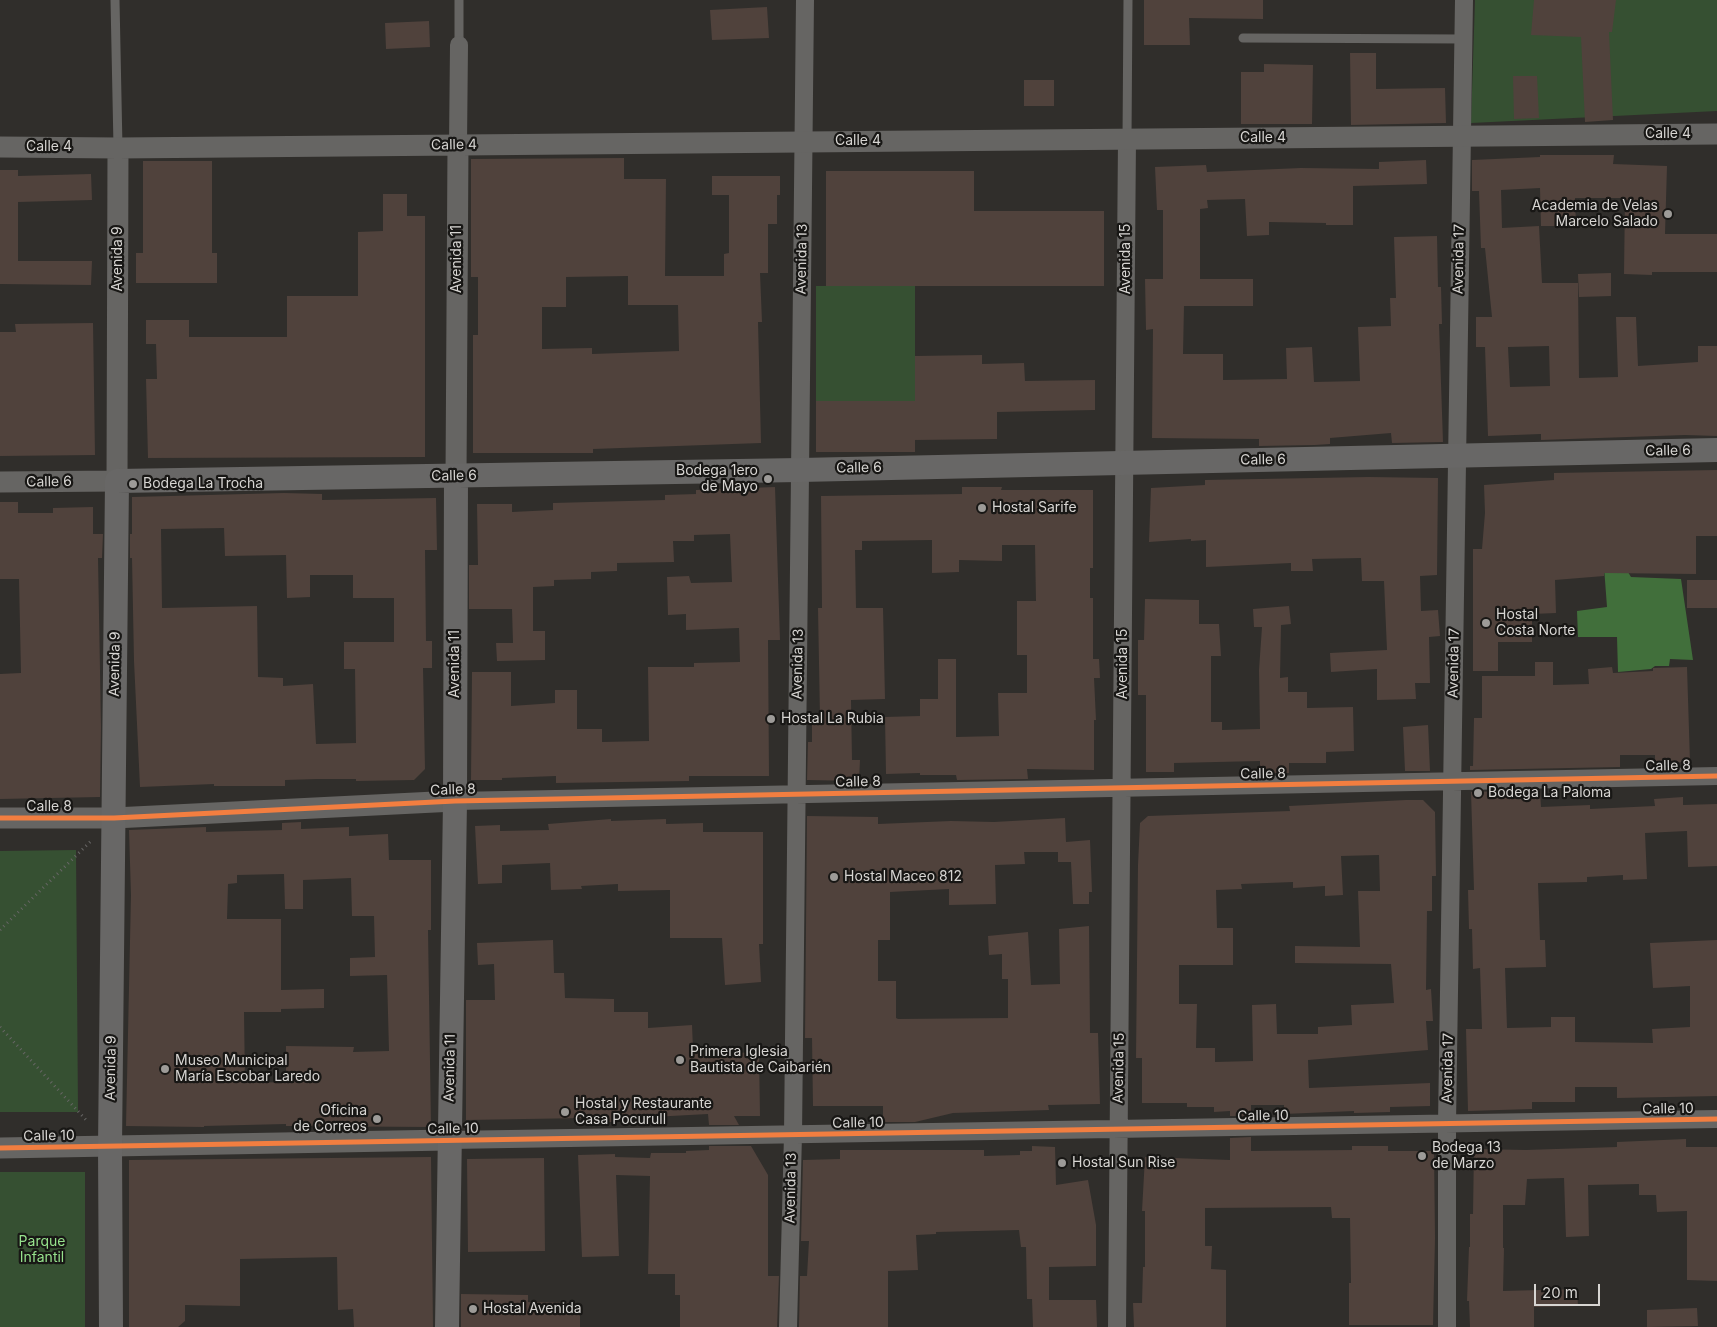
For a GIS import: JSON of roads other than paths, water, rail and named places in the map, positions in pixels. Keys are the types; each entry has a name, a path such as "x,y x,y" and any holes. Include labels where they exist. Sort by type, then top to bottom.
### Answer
{"main road":[{"name":"Calle 6","path":"117,481 800,470 1717,450"},
{"name":"Avenida 11","path":"447,1327 455,801 456,476"},
{"name":"Avenida 9","path":"111,1327 110,1147 117,481"}],"street":[{"name":"Avenida 13","path":"788,1327 793,1135 805,0"},
{"name":"Avenida 17","path":"1447,1327 1447,1124 1464,0"},
{"name":"Avenida 11","path":"456,476 459,45"},
{"name":"Calle 4","path":"0,147 118,148 1717,134"},
{"name":"Avenida 15","path":"1117,1327 1126,139"},
{"name":"Avenida 9","path":"117,481 118,148"},
{"name":"Calle 6","path":"0,482 117,481"},
{"name":"Calle 8","path":"0,818 114,818 455,801 1717,776"},
{"name":"Calle 10","path":"0,1148 1717,1120"}],"lane":[{"name":"Avenida 9","path":"115,0 118,148"},
{"name":"Avenida 11","path":"459,0 459,45"},
{"name":"Avenida 15","path":"1126,139 1128,0"},
{"path":"1243,38 1463,39"}],"place":[{"name":"Academia de Velas Marcelo Salado","path":"1668,214"},
{"name":"Bodega 1ero de Mayo","path":"768,479"},
{"name":"Bodega La Trocha","path":"133,484"},
{"name":"Hostal Sarife","path":"982,508"},
{"name":"Hostal Costa Norte","path":"1486,623"},
{"name":"Hostal La Rubia","path":"771,719"},
{"name":"Bodega La Paloma","path":"1478,793"},
{"name":"Hostal Maceo 812","path":"834,877"},
{"name":"Primera Iglesia Bautista de Caibarién","path":"680,1060"},
{"name":"Museo Municipal María Escobar Laredo","path":"165,1069"},
{"name":"Hostal y Restaurante Casa Pocurull","path":"565,1112"},
{"name":"Oficina de Correos","path":"377,1119"},
{"name":"Bodega 13 de Marzo","path":"1422,1156"},
{"name":"Hostal Sun Rise","path":"1062,1163"},
{"name":"Hostal Avenida","path":"473,1309"}],"park label":[{"name":"Parque Infantil","path":"42,1250"}]}
